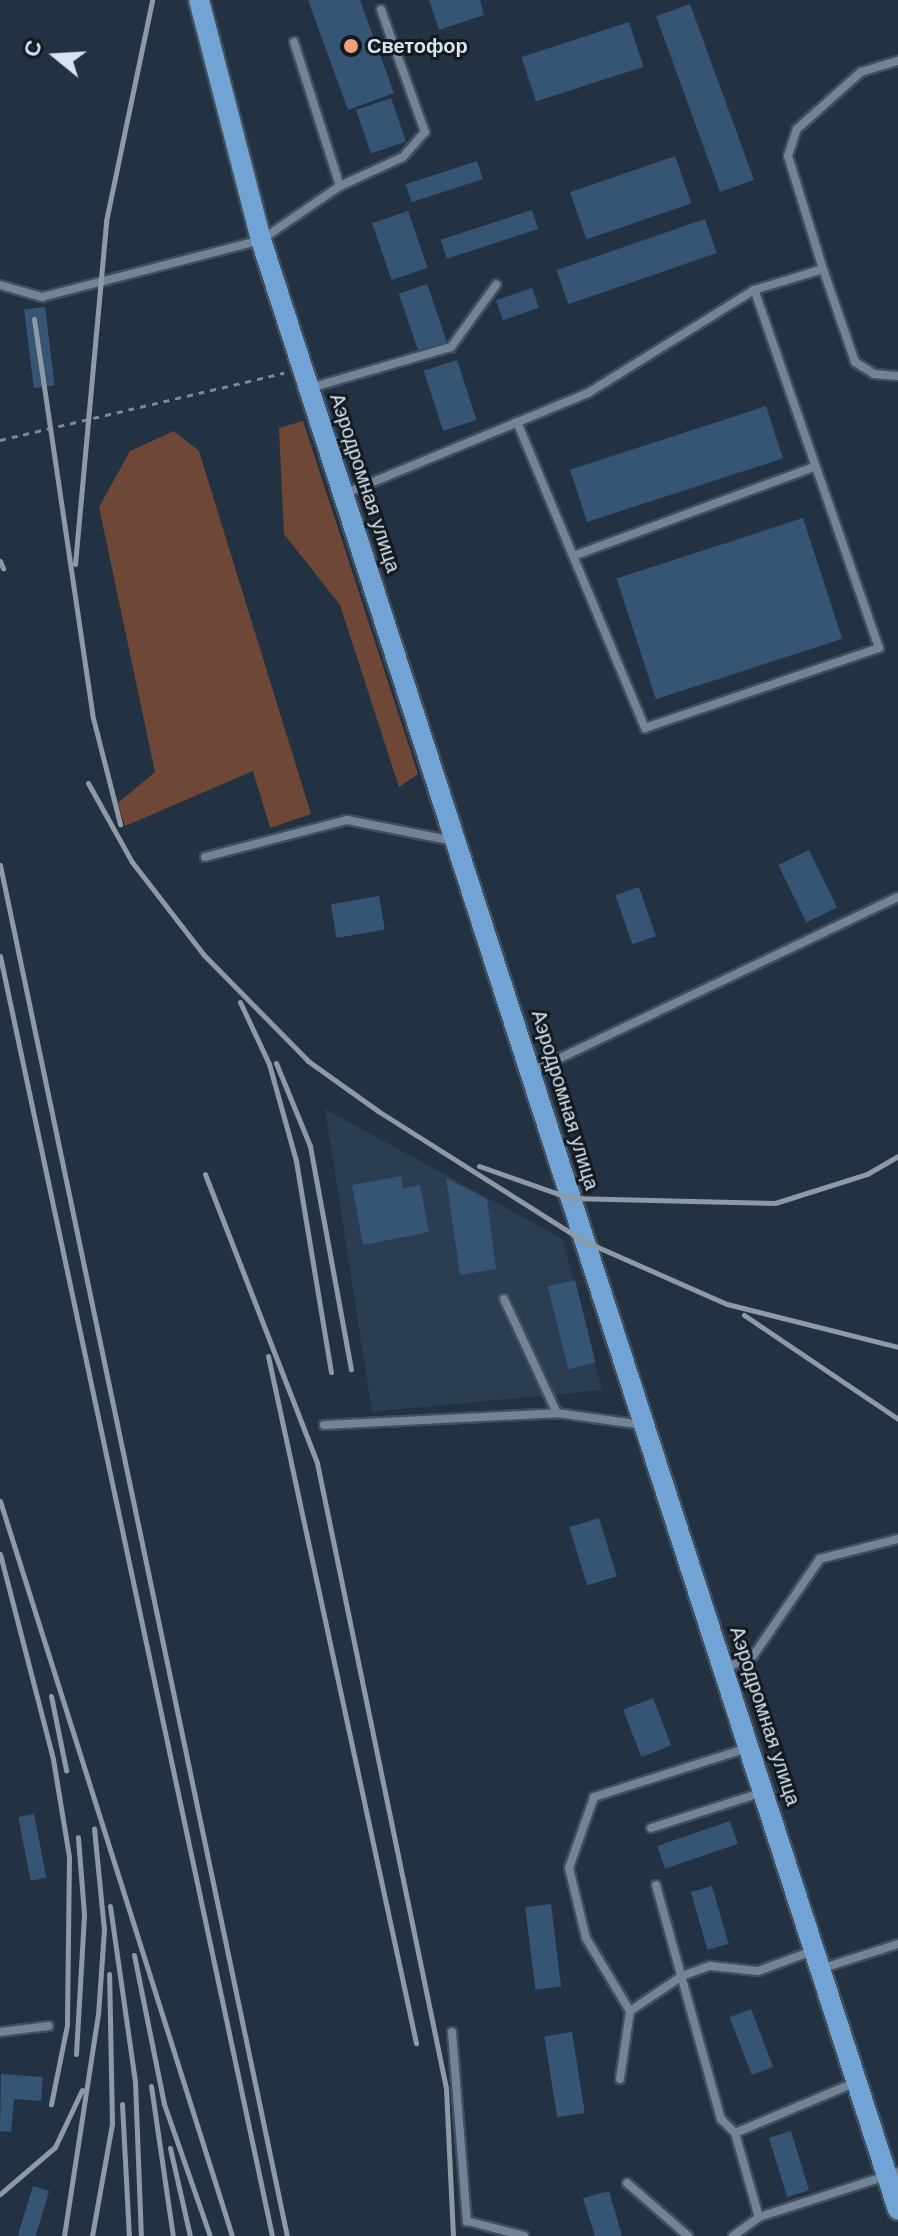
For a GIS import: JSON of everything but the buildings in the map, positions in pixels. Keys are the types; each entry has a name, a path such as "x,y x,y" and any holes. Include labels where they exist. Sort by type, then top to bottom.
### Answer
{"main road":[{"name":"Аэродромная улица","path":"199,0 261,240 532,1072 643,1425 725,1668 855,2083 892,2174 898,2210"}],"lane":[{"path":"0,285 42,297 261,240 340,186 403,157 425,132 381,10"},
{"path":"294,42 340,186"},
{"path":"898,61 861,72 797,129 788,156 855,362 874,374 898,376"},
{"path":"343,495 588,393 754,290 823,269"},
{"path":"309,389 451,347 496,285"},
{"path":"517,422 645,728 879,648 754,290"},
{"path":"573,556 814,467"},
{"path":"205,857 347,820 455,841"},
{"path":"532,1072 898,897"},
{"path":"504,1299 557,1413"},
{"path":"324,1425 557,1413 643,1425"},
{"path":"725,1668 753,1656 820,1559 898,1539"},
{"path":"620,2079 630,2011 586,1938 569,1868 594,1797 748,1748"},
{"path":"651,1828 763,1792"},
{"path":"656,1885 721,2119 735,2133 759,2217"},
{"path":"630,2011 682,1976 710,1966 758,1971 898,1944"},
{"path":"0,2032 49,2026"},
{"path":"452,2032 467,2221 524,2236"},
{"path":"735,2133 855,2083"},
{"path":"733,2236 759,2217 892,2174"},
{"path":"627,2183 688,2236"}],"path":[{"path":"0,440 303,368"}],"shaded area":[{"path":"303,421 418,774 399,787 340,605 284,534 279,428"},
{"path":"174,431 199,451 311,814 270,828 253,771 125,826 118,803 155,772 99,507 130,451"},
{"path":"325,1109 563,1239 602,1390 372,1412"}],"railway":[{"path":"75,564 106,221 152,0"},
{"path":"34,319 92,714 120,824"},
{"path":"0,561 3,568"},
{"path":"88,783 132,862 204,955 308,1061 378,1111 584,1241 727,1304 898,1347"},
{"path":"0,865 287,2236"},
{"path":"0,956 272,2236"},
{"path":"240,1002 269,1064 296,1161 331,1372"},
{"path":"276,1063 310,1146 351,1369"},
{"path":"479,1166 570,1198 775,1203 867,1174 898,1156"},
{"path":"205,1174 317,1463 446,2088 453,2236"},
{"path":"744,1315 898,1419"},
{"path":"268,1356 416,2043"},
{"path":"0,1501 232,2236"},
{"path":"0,1554 53,1759 69,1857 67,2025 51,2104"},
{"path":"51,1696 66,1770"},
{"path":"64,2236 98,2015 104,1930 94,1828"},
{"path":"76,2054 84,1914 78,1837"},
{"path":"110,1906 135,2082 141,2236"},
{"path":"134,1955 164,2104 210,2236"},
{"path":"92,2236 112,2124 109,1974"},
{"path":"151,2086 173,2236"},
{"path":"0,2194 55,2147 82,2090"},
{"path":"122,2104 129,2236"},
{"path":"170,2148 190,2236"}],"place":[{"name":"Светофор","path":"351,46"}]}
